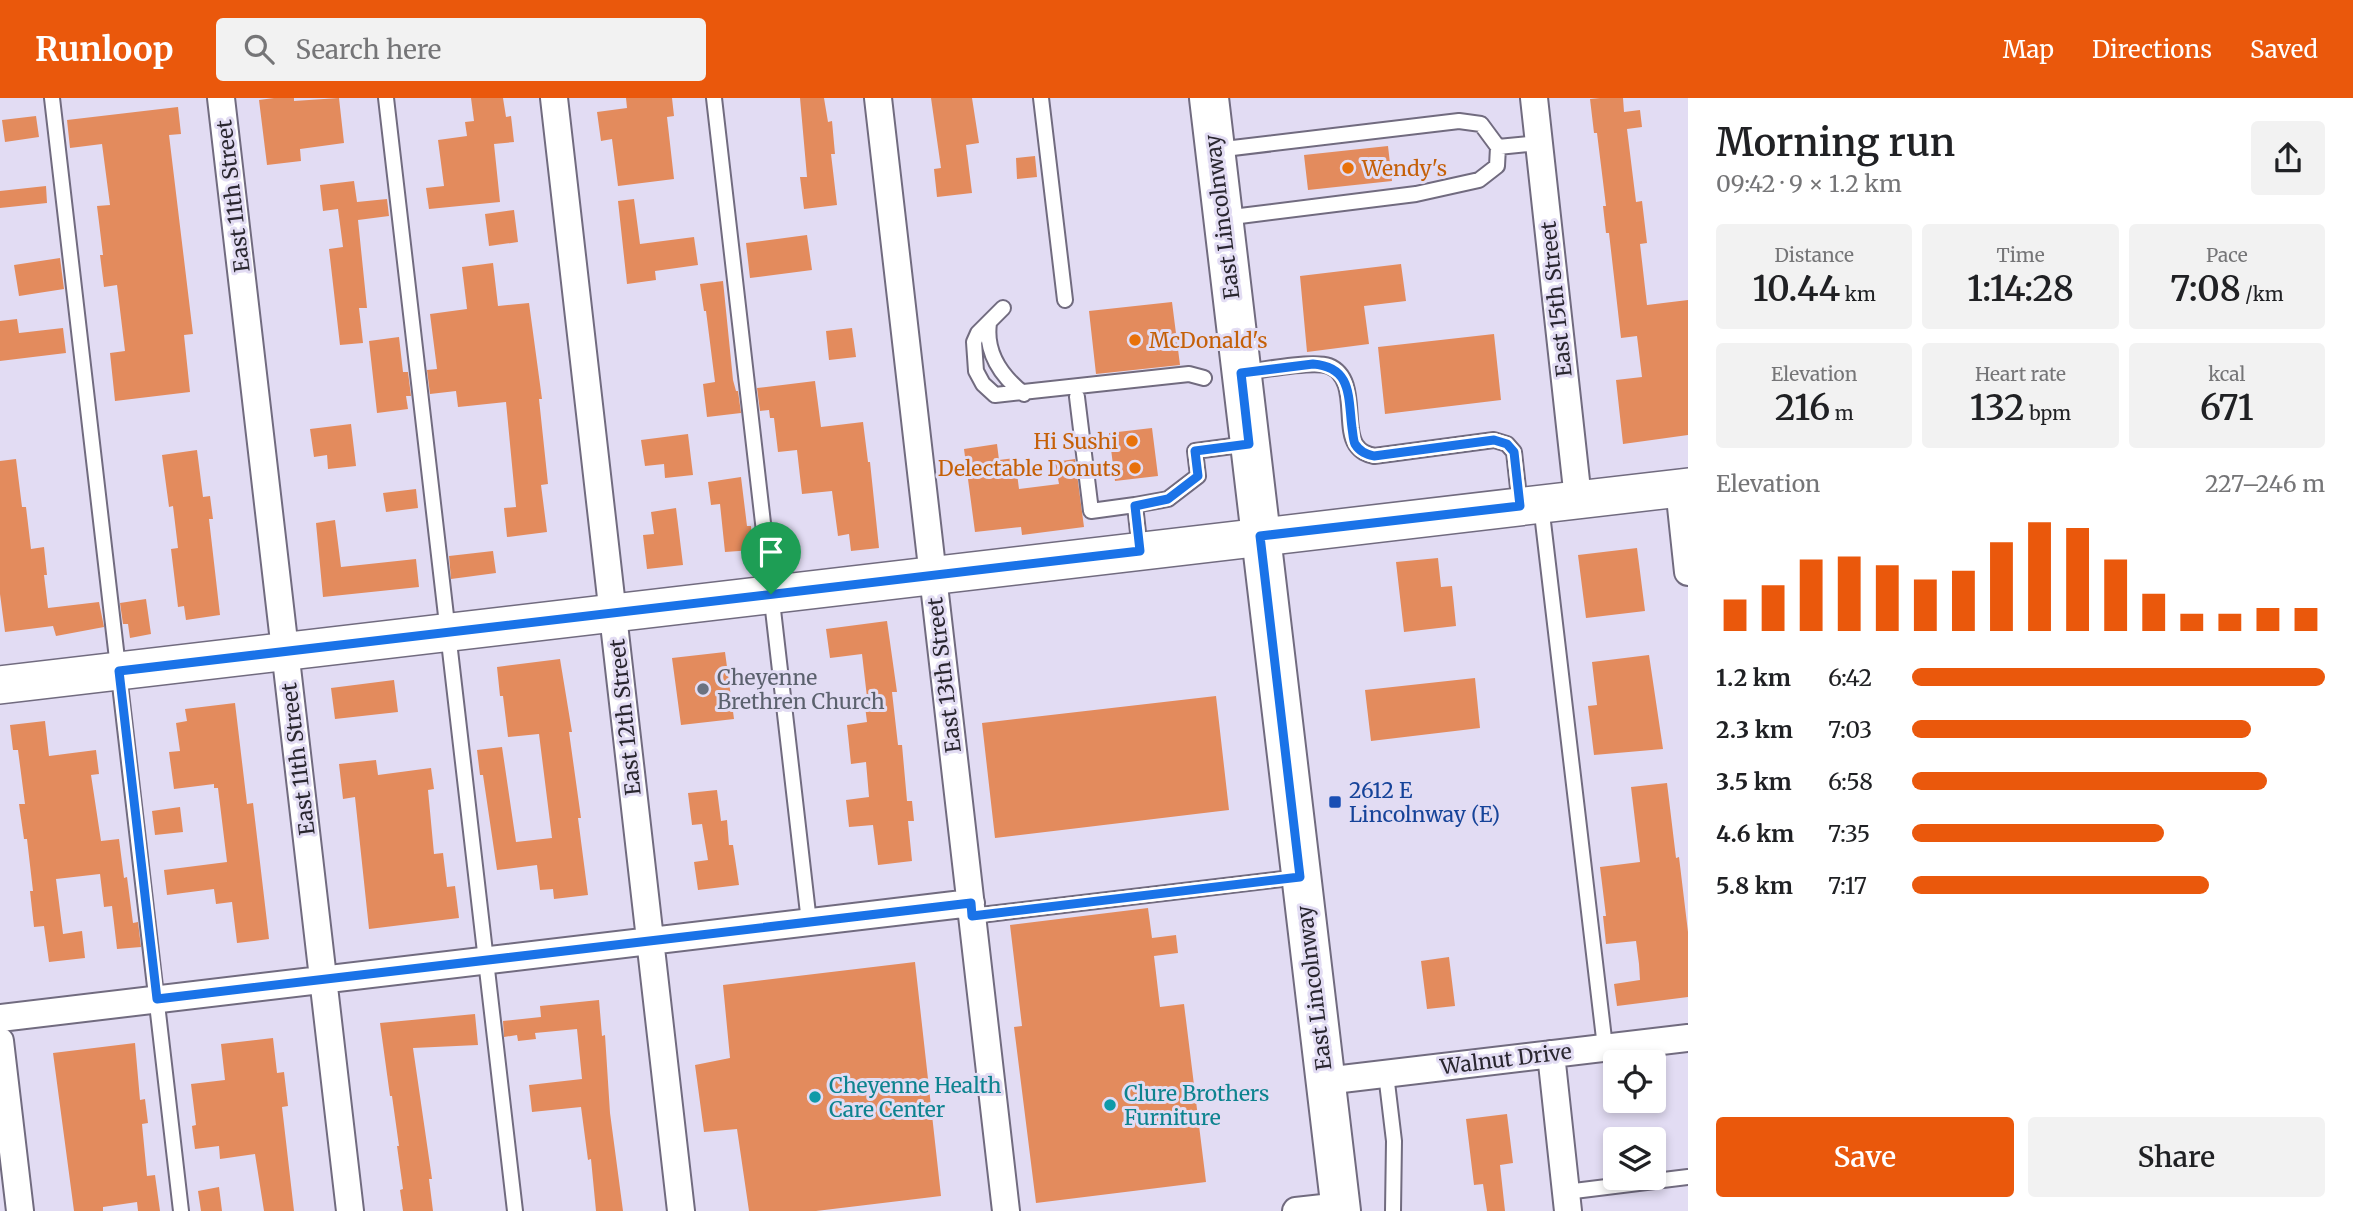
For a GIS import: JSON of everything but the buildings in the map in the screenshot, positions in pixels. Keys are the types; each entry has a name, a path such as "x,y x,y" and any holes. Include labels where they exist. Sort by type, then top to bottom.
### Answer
{"main road":[{"name":"East Lincolnway","path":"1209,98 1341,1208"}],"street":[{"name":"East 11th Street","path":"221,98 350,1211"},
{"name":"East 12th Street","path":"554,98 681,1211"},
{"name":"East 13th Street","path":"878,98 1006,1211"},
{"name":"East 15th Street","path":"1534,98 1578,499"},
{"path":"0,685 1683,487 1688,572"},
{"path":"0,1018 809,922 971,910"},
{"name":"Walnut Drive","path":"1325,1081 1688,1038"},
{"path":"0,1041 20,1211"},
{"path":"1551,1054 1567,1202"},
{"path":"1296,1211 1341,1208"}],"lane":[{"path":"52,98 181,1211"},
{"path":"386,98 515,1211"},
{"path":"714,98 809,922"},
{"path":"1041,98 1065,300"},
{"path":"1215,150 1459,121 1481,124 1498,146 1497,166 1479,180 1416,194 1223,218"},
{"path":"1498,146 1539,143"},
{"path":"1003,308 978,333 974,342 976,371 983,384 995,395 1024,394 1189,374 1204,378"},
{"path":"989,323 987,336 991,355 1009,382 1024,394"},
{"path":"1241,373 1313,364 1328,365 1339,372 1348,393 1354,443 1363,452 1374,456 1494,440 1507,444 1514,452 1531,505 1605,1047"},
{"path":"1077,397 1091,511 1168,499 1198,476 1195,451 1249,444"},
{"path":"1135,506 1140,551"},
{"path":"971,910 1300,877"},
{"path":"1386,1074 1394,1141 1393,1211"},
{"path":"1567,1202 1688,1177"}],"place":[{"name":"Wendy's","path":"1348,168"},
{"name":"McDonald's","path":"1135,340"},
{"name":"Hi Sushi","path":"1132,441"},
{"name":"Delectable Donuts","path":"1135,468"},
{"name":"Cheyenne Brethren Church","path":"703,689"},
{"name":"2612 E Lincolnway (E)","path":"1335,802"},
{"name":"Cheyenne Health Care Center","path":"815,1097"},
{"name":"Clure Brothers Furniture","path":"1110,1105"}],"route":[{"path":"1313,364 1328,365 1339,372 1348,393 1354,443 1363,452 1374,456 1494,440 1507,444 1514,452 1520,506 1260,536 1300,877 972,916 971,903 157,999 119,671 771,594 1140,551 1135,506 1168,499 1198,476 1195,451 1249,444 1241,373 1313,364"}]}
